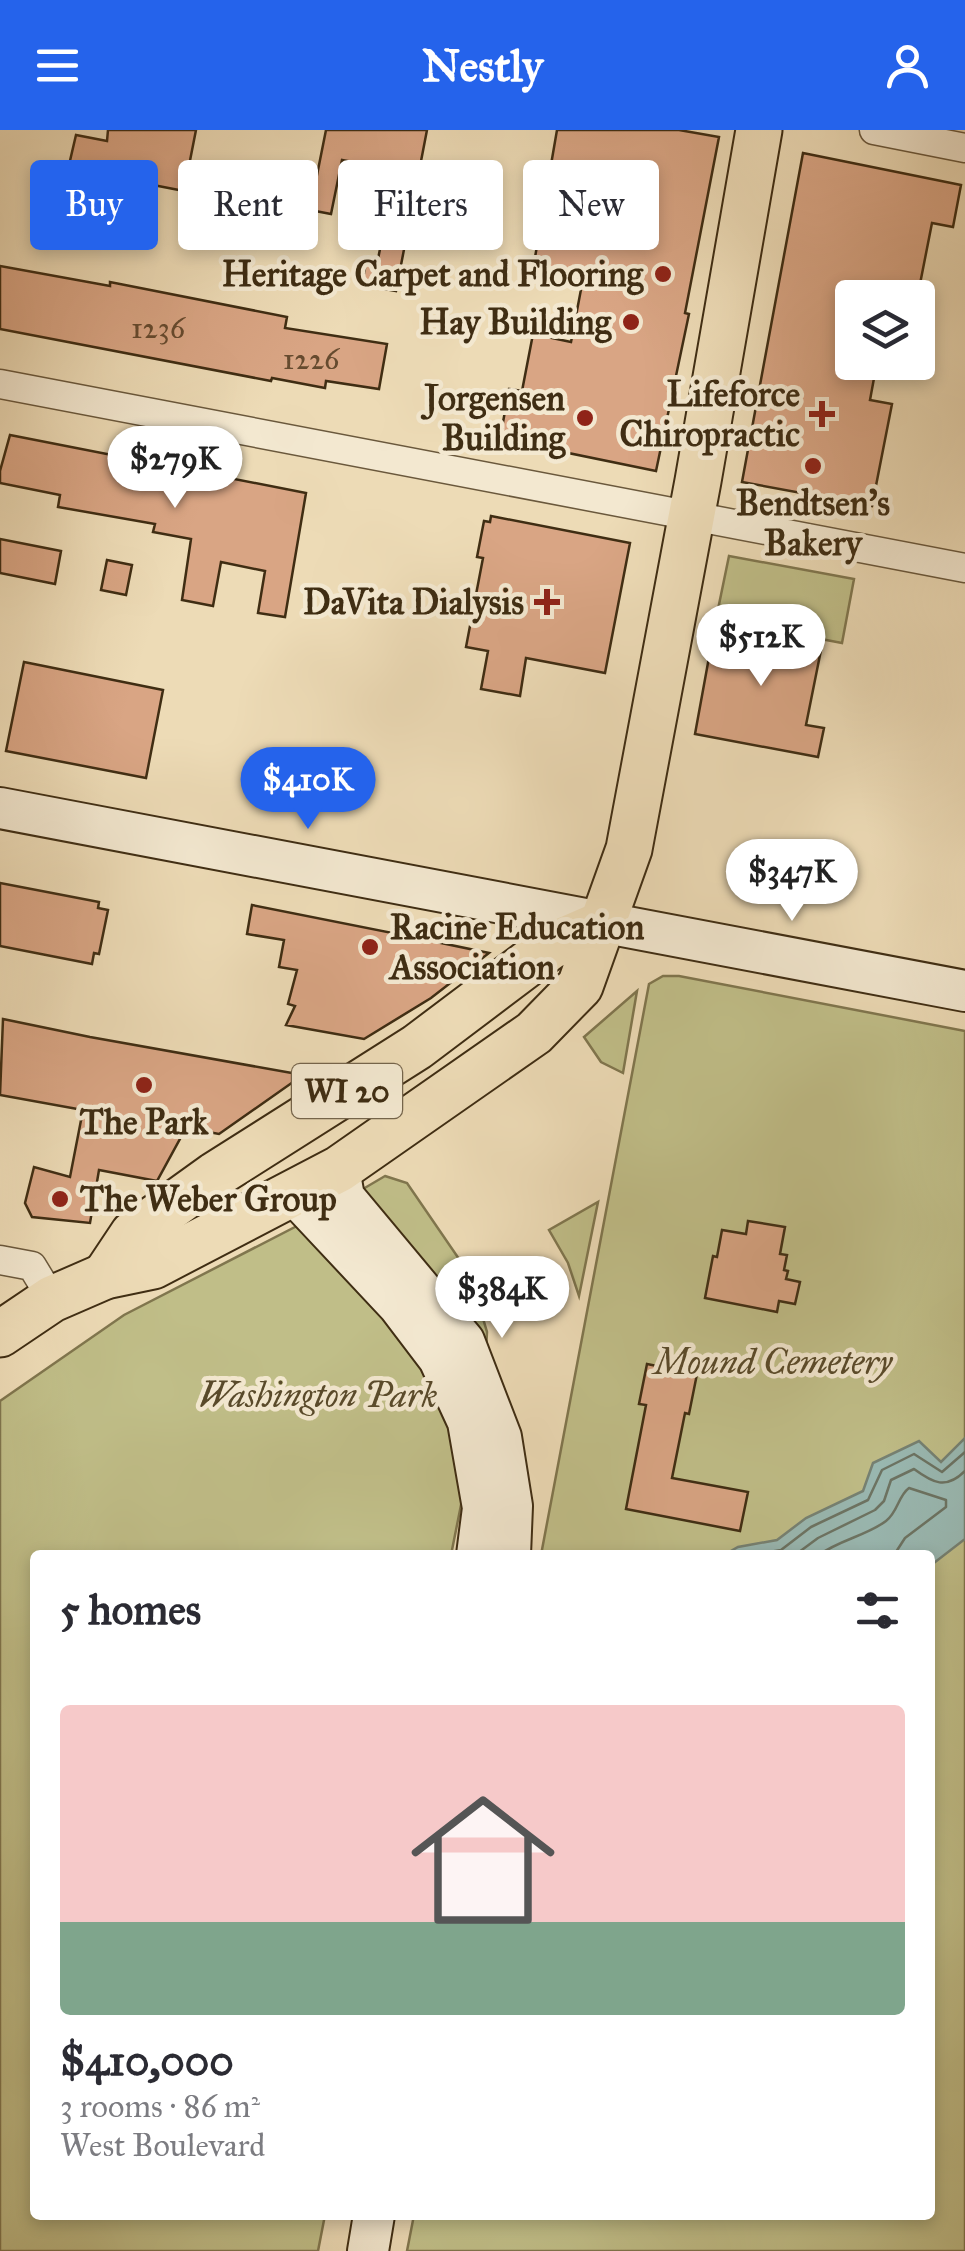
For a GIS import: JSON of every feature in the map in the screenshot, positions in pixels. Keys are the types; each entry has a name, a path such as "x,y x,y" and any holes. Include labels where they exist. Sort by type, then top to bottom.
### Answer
{"main road":[{"name":"WI 20","path":"0,1334 52,1299 105,1276 152,1266 339,1168 534,1033 580,986 629,849 758,130"},
{"name":"WI 20","path":"105,1276 133,1234 215,1175 417,1047 551,946 604,923"},
{"path":"294,1194 307,1144 360,1109 417,1047"}],"street":[{"path":"874,130 965,148"},
{"path":"0,384 965,568"},
{"path":"0,808 965,992"},
{"path":"339,1168 344,1196 464,1341 501,1437 512,1506 510,1550"},
{"path":"294,1194 398,1305 439,1359 468,1422 483,1508 479,1550"},
{"path":"0,1260 32,1266 52,1299"},
{"path":"368,2251 373,2220"}],"green space":[{"path":"729,556 854,579 842,643 716,619"},
{"name":"Mound Cemetery","path":"663,976 679,976 965,1031 965,2251 407,2251 413,2220 935,2220 935,1550 542,1550 649,984"},
{"path":"637,991 623,1073 601,1062 584,1037"},
{"name":"Washington Park","path":"385,1176 407,1183 470,1275 487,1332 484,1390 452,1550 30,1550 30,2220 324,2220 318,2251 0,2251 0,1401 124,1315 324,1212"},
{"path":"598,1202 579,1296 568,1263 549,1230"}],"water":[{"path":"965,1438 965,1539 935,1562 935,1550 733,1550 777,1540 806,1518 863,1491 873,1463 919,1441 941,1462"}],"building":[{"path":"108,130 196,130 190,160 178,160 178,190 158,186 158,160 70,160 76,135 107,141"},
{"path":"326,130 427,130 421,160 338,160 331,214 318,212 318,170"},
{"path":"557,130 679,130 719,137 685,313 689,314 656,471 500,439 509,389 522,391 533,334 571,342 583,279 533,269 536,250 659,250 659,160 552,160"},
{"path":"803,153 961,185 953,227 932,223 921,280 835,280 835,380 874,380 870,400 892,404 872,506 742,482"},
{"path":"380,250 404,250 396,291 362,285 367,257 378,259"},
{"path":"0,266 110,286 110,282 287,317 285,328 387,344 379,389 326,381 325,388 272,378 271,381 0,329"},
{"path":"10,435 306,493 285,617 258,613 265,571 221,562 213,606 182,600 191,539 153,532 155,524 58,507 60,495 0,483"},
{"name":"DaVita Dialysis","path":"491,516 630,543 605,673 526,658 520,696 481,689 488,651 466,647 483,558 477,557 484,521 490,522"},
{"path":"0,539 61,551 55,584 0,573"},
{"path":"107,560 132,565 126,595 101,590"},
{"path":"716,619 823,640 806,725 824,728 818,757 695,734"},
{"path":"24,662 163,690 146,778 6,751"},
{"path":"0,883 99,902 98,908 108,910 99,954 94,953 92,964 0,946"},
{"name":"Racine Education Association","path":"252,905 397,934 404,927 424,931 422,939 489,953 431,998 364,1039 286,1025 295,1006 288,1004 297,970 279,967 284,940 247,934"},
{"name":"The Park","path":"3,1019 303,1075 219,1134 186,1128 157,1181 99,1170 90,1223 32,1217 25,1203 34,1167 70,1177 83,1110 0,1095"},
{"path":"748,1221 785,1227 780,1254 787,1255 786,1279 800,1282 795,1304 779,1301 777,1312 705,1298 722,1230 746,1234"},
{"path":"647,1364 697,1374 672,1478 748,1492 740,1531 626,1509 646,1405 639,1404"}],"place":[{"name":"Heritage Carpet and Flooring","path":"663,274"},
{"name":"Hay Building","path":"631,322"},
{"name":"Lifeforce Chiropractic","path":"822,414"},
{"name":"Jorgensen Building","path":"585,418"},
{"name":"Bendtsen's Bakery","path":"813,466"},
{"name":"DaVita Dialysis","path":"547,602"},
{"name":"Racine Education Association","path":"370,947"},
{"name":"The Park","path":"144,1085"},
{"name":"The Weber Group","path":"60,1199"}]}
